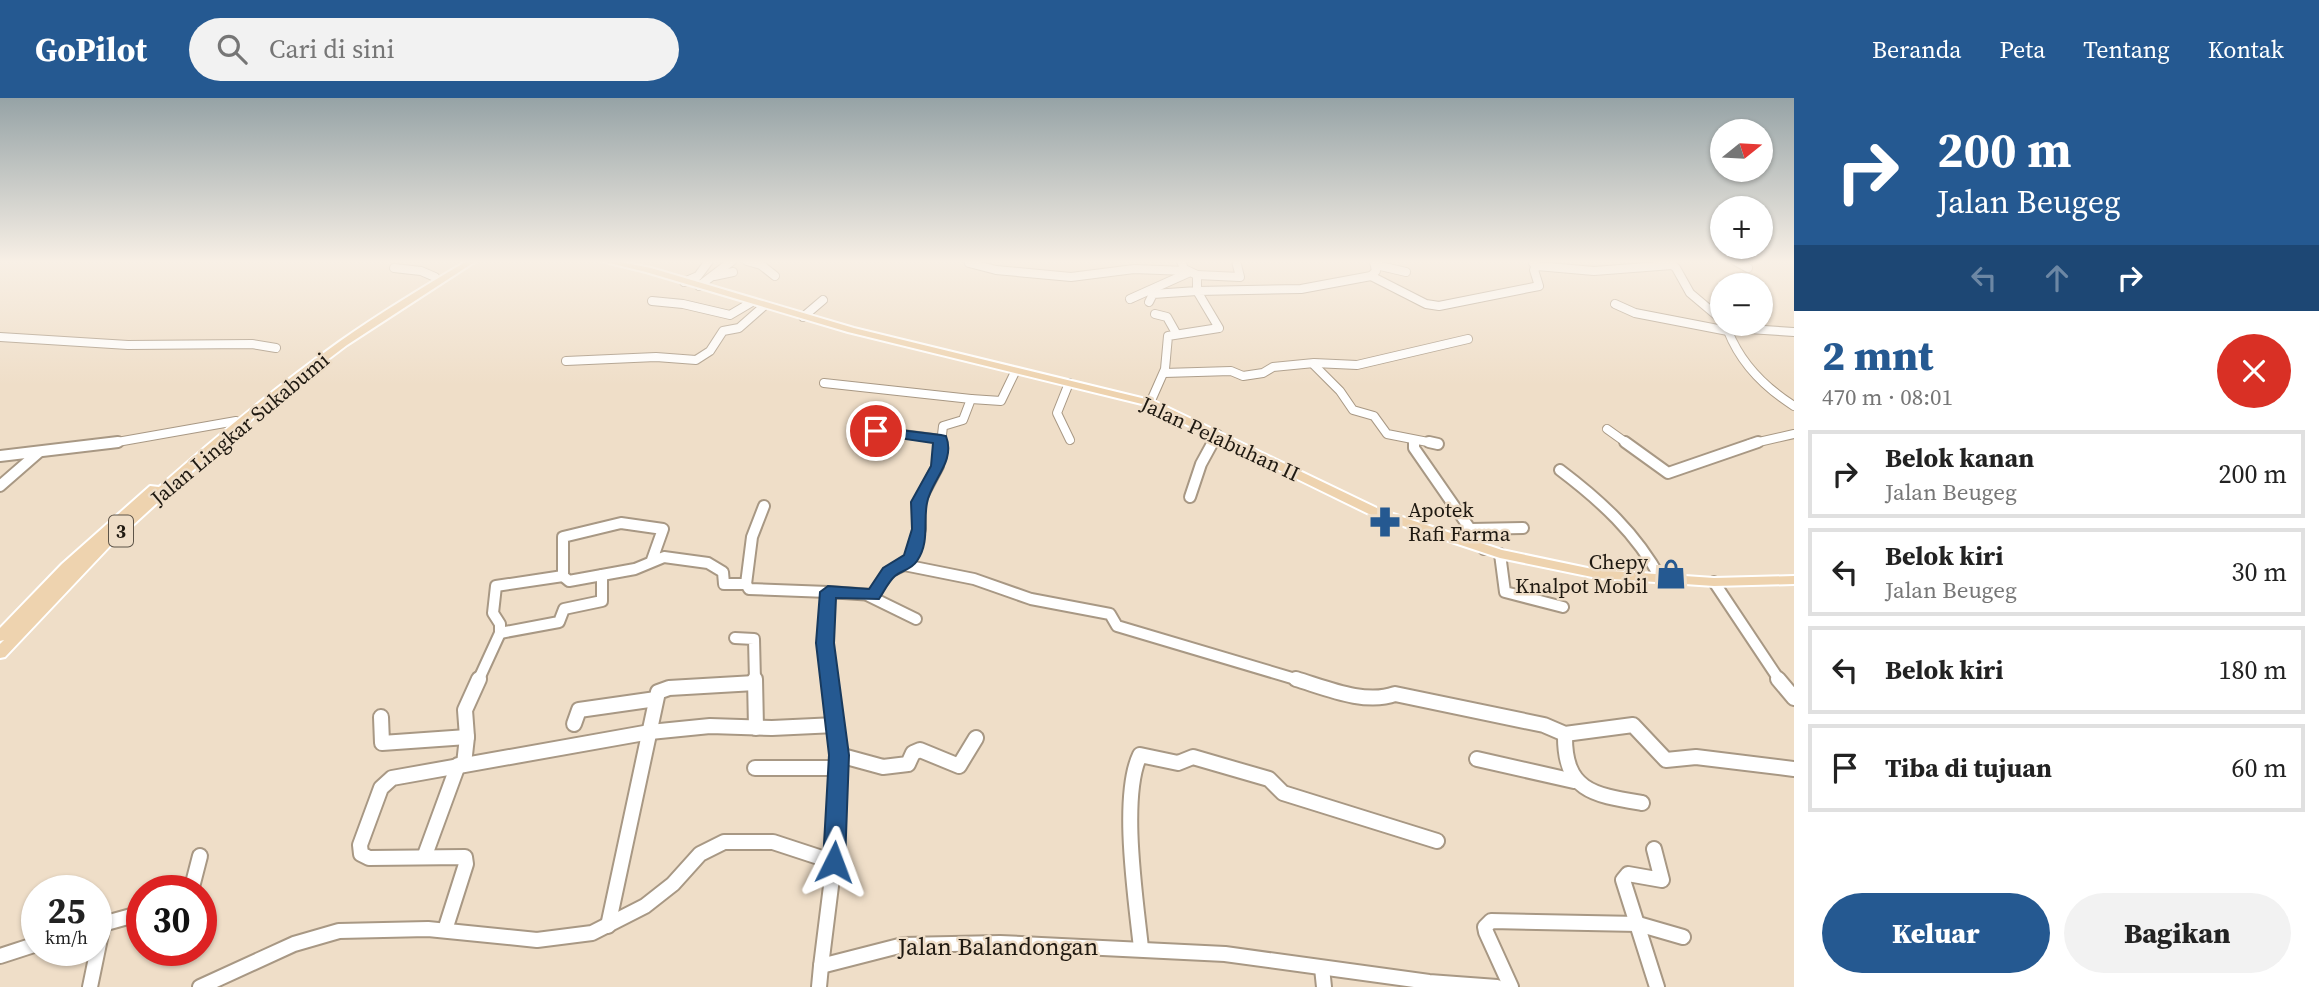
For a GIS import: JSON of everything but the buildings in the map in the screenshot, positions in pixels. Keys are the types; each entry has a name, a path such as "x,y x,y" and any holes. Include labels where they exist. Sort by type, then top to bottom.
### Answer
{"main road":[{"name":"Jalan Lingkar Sukabumi","path":"0,636 66,567 243,418 400,302"},
{"name":"Jalan Lingkar Sukabumi","path":"297,377 405,302"},
{"name":"Jalan Pelabuhan II","path":"753,302 853,331 1150,403 1377,513 1500,554 1566,569 1661,579 1714,582 1794,580"},
{"name":"Jalan Lingkar Sukabumi","path":"0,653 145,508 243,418"}],"street":[{"path":"671,302 730,315 751,302"},
{"path":"803,317 820,302"},
{"path":"1150,403 1164,373 1167,338 1176,333 1219,328 1204,302"},
{"path":"1423,302 1439,306 1458,302"},
{"path":"1615,304 1635,313 1710,324"},
{"path":"566,361 656,357 696,360 710,351 723,331 739,328 764,306"},
{"path":"1155,314 1167,317 1176,333"},
{"path":"1773,330 1794,332"},
{"path":"1732,336 1736,351 1759,380 1794,406"},
{"path":"0,337 128,345 251,344 276,348"},
{"path":"1164,373 1231,371 1243,376 1264,373 1273,367 1357,365 1468,339"},
{"path":"1313,364 1340,391 1353,410 1374,416 1387,435 1414,442 1438,444"},
{"path":"824,383 1001,401 1015,372"},
{"path":"1069,383 1057,413 1070,440"},
{"path":"869,596 880,589 889,572 904,565 911,557 922,518 919,502 938,466 943,426 963,420 971,400"},
{"path":"0,456 115,443 243,418"},
{"path":"857,428 941,439"},
{"path":"1607,429 1668,473 1746,445 1794,433"},
{"path":"1190,497 1201,464 1218,434"},
{"path":"1414,442 1414,448 1421,454 1484,549"},
{"path":"0,486 39,452"},
{"path":"1560,470 1621,520 1646,552 1661,579"},
{"path":"764,506 752,537 746,584 749,589 869,596 916,619"},
{"path":"563,576 564,536 616,524 663,529 652,560"},
{"path":"1471,529 1523,528"},
{"path":"1500,554 1505,592 1563,607"},
{"path":"425,855 461,765 467,737 465,710 500,633 500,624 493,613 497,585 563,576 569,581 635,569 652,560 670,557 708,563 723,572 723,583 746,584"},
{"path":"904,565 974,579 1031,599 1110,614 1117,626 1340,692 1381,699 1395,694 1544,725 1565,734 1629,724 1639,729 1666,760 1696,757 1794,769"},
{"path":"500,633 559,622 563,619 562,609 602,601 602,575"},
{"path":"1714,582 1765,663 1794,698"},
{"path":"819,987 834,862 839,761 825,643 828,592"},
{"path":"735,638 754,639 756,728"},
{"path":"608,926 658,692 665,688 755,683"},
{"path":"574,724 579,710 656,699"},
{"path":"381,717 382,743 467,737"},
{"path":"445,930 467,860 462,856 425,855 369,858 360,850 381,788 387,780 650,732 710,726 756,728 836,725"},
{"path":"1565,734 1562,752 1574,781"},
{"path":"755,768 839,761 892,768 908,764 913,753 920,750 959,766 976,738"},
{"path":"1141,948 1132,814 1133,762 1140,755 1178,763 1194,758 1271,780 1283,793 1437,841"},
{"path":"1477,759 1574,781 1591,793 1642,803"},
{"path":"201,987 321,935 370,930 445,930 556,940 608,926 663,892 699,855 719,844 754,842 787,845 834,862"},
{"path":"1654,849 1662,880 1628,874 1623,877 1657,987"},
{"path":"195,875 200,856"},
{"path":"1511,987 1486,932 1487,923 1552,920 1638,925 1683,937"},
{"name":"Jalan Balandongan","path":"821,966 904,945 1000,943 1225,954 1322,968 1497,987"},
{"path":"0,956 21,949"},
{"path":"90,987 93,966"},
{"path":"1322,968 1324,987"}],"place":[{"name":"Apotek Rafi Farma","path":"1385,522"},
{"name":"Chepy Knalpot Mobil","path":"1671,574"}],"route":[{"path":"834,862 839,755 825,643 828,592 873,595 880,589 889,572 904,565 911,557 922,518 919,502 938,466 941,442 941,439 876,431"}]}
